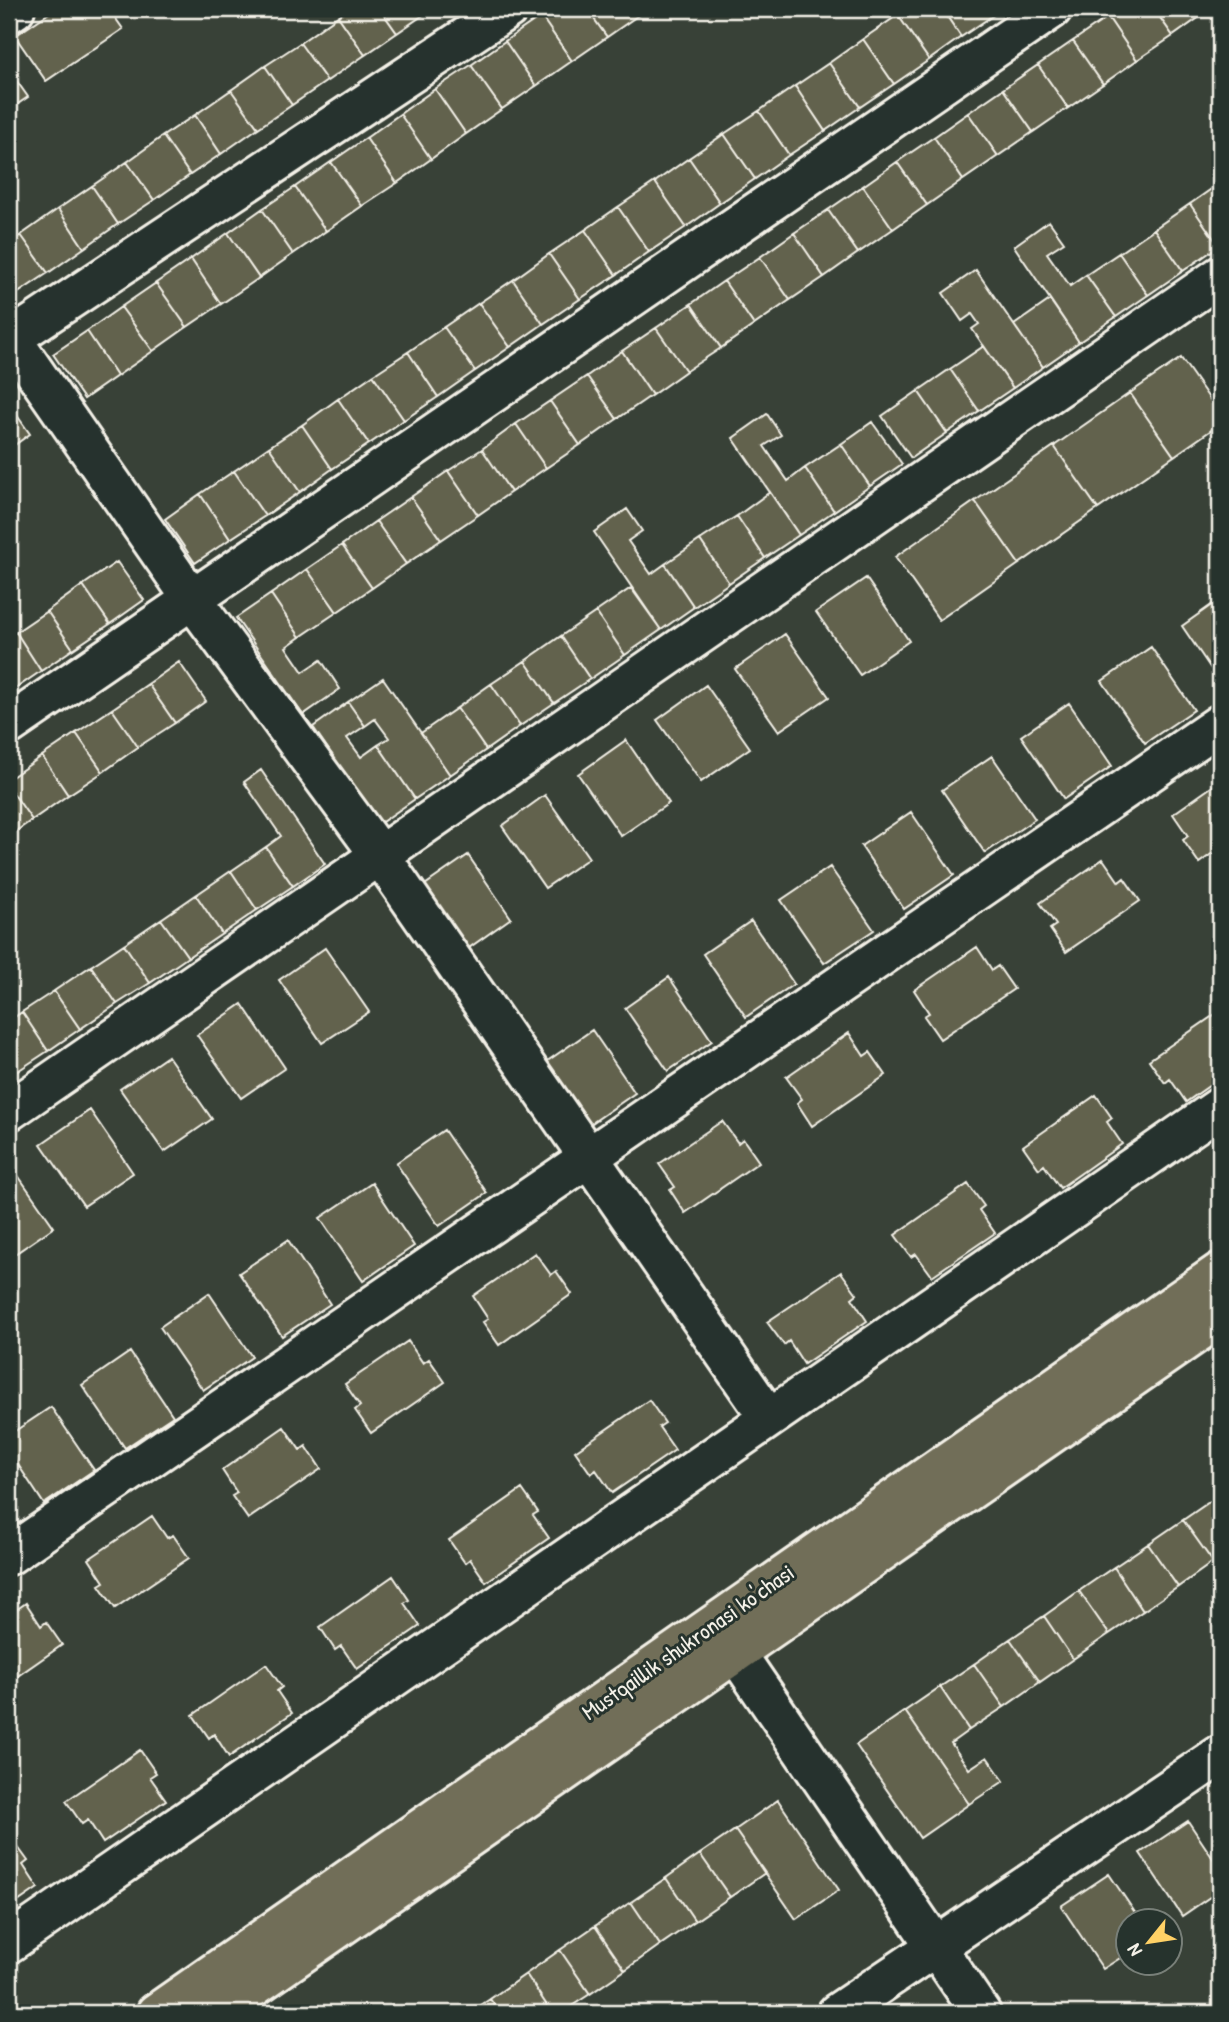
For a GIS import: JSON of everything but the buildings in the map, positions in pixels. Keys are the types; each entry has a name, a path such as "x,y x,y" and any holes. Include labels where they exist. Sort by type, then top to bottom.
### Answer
{"main road":[{"name":"Mustqaillik shukronasi ko'chasi","path":"156,2013 1220,1272"},
{"name":"Mustqaillik shukronasi ko'chasi","path":"216,2013 1220,1317"}],"street":[{"path":"9,13 15,9"},
{"path":"508,9 10,338 192,599 379,854 769,1418"},
{"path":"9,724 1052,9"},
{"path":"9,1111 1220,276"},
{"path":"9,1555 1220,724"},
{"path":"9,1942 1220,1107"},
{"path":"736,1653 981,2013"},
{"path":"837,2013 1220,1755"}]}
